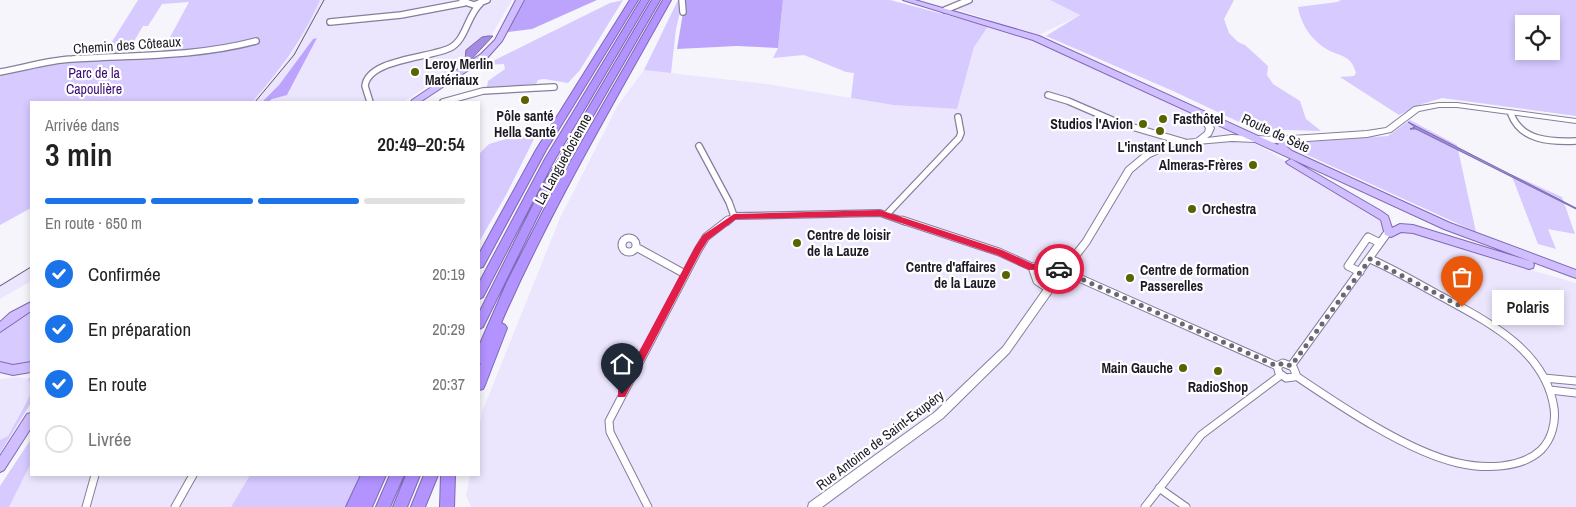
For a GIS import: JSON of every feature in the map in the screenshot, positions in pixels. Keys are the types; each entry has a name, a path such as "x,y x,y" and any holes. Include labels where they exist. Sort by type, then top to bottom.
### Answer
{"highway":[{"path":"480,262 541,150 634,0"},
{"name":"La Languedocienne","path":"480,292 550,159 645,0"},
{"name":"La Languedocienne","path":"480,322 547,186 656,0"},
{"path":"480,357 567,174 666,0"},
{"path":"480,382 496,340 567,174"},
{"path":"353,507 368,476"},
{"path":"365,507 379,476"},
{"path":"384,507 397,476"},
{"path":"400,507 413,476"},
{"path":"418,507 431,476"},
{"path":"447,507 448,476"}],"main road":[{"path":"416,101 484,56 498,41 520,0"},
{"name":"Route de Sète","path":"907,0 1036,38 1198,112 1252,139 1447,226 1576,276"},
{"path":"1282,140 1283,148 1288,154"},
{"path":"1269,146 1274,152 1385,218 1388,232 1392,233 1400,228 1413,229 1488,254 1576,276"},
{"path":"0,328 14,316 30,307"},
{"path":"0,318 14,316"},
{"path":"0,367 13,370 30,368"},
{"path":"0,466 30,420"},
{"path":"0,475 30,430"}],"street":[{"path":"397,15 455,0"},
{"path":"370,101 365,81 371,73 383,67 451,48 459,41 472,11 487,0"},
{"path":"682,0 682,12"},
{"path":"945,10 969,0"},
{"path":"330,22 379,18 463,1 470,5 480,4"},
{"path":"470,5 472,11"},
{"name":"Chemin des Côteaux","path":"0,72 70,59 142,57 237,46 256,41"},
{"path":"445,101 482,90 554,88"},
{"path":"1048,95 1066,98 1099,115 1155,135 1184,142"},
{"name":"Rue Antoine de Saint-Exupéry","path":"813,507 955,402 1006,350 1049,289 1086,242 1129,170 1137,162 1155,151 1184,142 1198,140 1282,140 1378,133 1388,130 1417,109 1439,105 1456,105 1511,114 1576,121"},
{"path":"1198,112 1210,128 1227,139"},
{"path":"1511,114 1516,126 1527,133 1551,139 1576,141"},
{"path":"887,214 959,138 961,133 958,116"},
{"path":"1198,140 1208,133 1210,128"},
{"path":"699,146 729,202 734,216"},
{"path":"648,507 610,432 609,421 685,274 706,238 734,216 862,212 887,214 1000,252 1032,267 1052,266 1277,366"},
{"path":"1291,366 1388,232"},
{"path":"1360,272 1348,266 1368,237 1380,243"},
{"path":"636,247 685,274"},
{"path":"1277,366 1283,363 1291,366 1296,372 1296,376 1418,449 1463,464 1484,466 1514,464 1538,454 1546,446 1551,436 1554,406 1550,390 1544,378 1528,356 1513,341 1476,314 1370,259"},
{"path":"1032,267 1037,281 1049,289"},
{"path":"1277,366 1277,370 1281,375 1290,379 1296,376"},
{"path":"0,374 13,370"},
{"path":"1145,507 1201,435 1281,375"},
{"path":"1544,378 1576,381"},
{"path":"1550,390 1576,393"},
{"path":"86,507 95,476"},
{"path":"175,507 192,476"},
{"path":"1160,488 1186,507"}],"shaded area":[{"path":"320,0 512,0 491,36 475,53 463,64 405,101 269,101 288,94 317,38 313,39 279,85 263,101 253,101 279,71 297,46"},
{"path":"525,0 597,0 532,29 507,32"},
{"path":"685,0 783,0 778,48 737,46 677,49"},
{"path":"966,0 1050,0 1080,15 1033,38 1093,63 1267,150 1397,229 1470,248 1489,258 1576,283 1576,507 819,507 943,416 983,381 1029,327 1063,278 1063,272 1004,348 939,412 808,507 471,507 466,496 470,476 480,476 480,423 482,412 560,218 618,105 644,70 767,84 893,105 957,109 974,47 991,20 946,6"},
{"path":"493,36 467,64 465,60 466,50 482,37"},
{"path":"317,38 287,95 269,101 263,101 279,85 313,39"},
{"path":"1408,122 1576,209 1416,129 1410,129 1415,127"},
{"path":"30,267 30,282 0,299 0,284"},
{"path":"18,377 28,379 30,394 8,436 0,440 0,379"},
{"path":"30,465 30,476 249,476 231,507 9,507"}],"green space":[{"name":"Parc de la Capoulière","path":"138,0 320,0 306,29 290,54 273,78 253,101 30,101 30,209 0,225 0,73 78,59 141,58 254,46 237,45 161,54 189,2 162,4 148,26 143,26 126,55 103,56"},
{"path":"623,0 580,70 568,83 544,79 538,80 536,84 487,87 488,81 505,69 504,64 485,65 610,3"},
{"path":"678,0 681,8 676,29 671,73 644,70"},
{"path":"783,0 890,0 988,26 974,47 957,109 893,105 851,98 854,73 846,72 804,55 773,58 778,48"},
{"path":"1050,0 1234,0 1224,19 1229,33 1268,66 1267,75 1273,84 1300,101 1306,119 1321,131 1254,129 1173,91 1046,36 1080,15"},
{"path":"1341,0 1576,0 1576,116 1442,98 1422,104 1399,115 1340,77 1354,76 1356,73 1354,67 1345,57 1328,50 1312,37 1299,14 1298,7"},
{"path":"1410,120 1457,145 1476,232 1292,148 1290,143 1388,136"},
{"path":"539,129 506,195 480,240 480,153 489,144"},
{"path":"1511,174 1562,197 1575,234 1548,229 1556,249 1538,244"},
{"path":"30,309 30,364 11,365 0,361 0,333 22,313"},
{"path":"30,394 30,405 0,453 0,440 8,436"},
{"path":"30,441 30,465 9,507 0,507 0,486"},
{"path":"249,476 363,476 349,507 231,507"}],"tram line":[{"path":"256,101 294,55 324,0"},
{"path":"0,286 30,268"}],"way so far":[{"path":"1059,269 1277,366 1283,363 1291,366 1370,259 1462,307"}],"place":[{"name":"Leroy Merlin Matériaux","path":"415,72"},
{"name":"Pôle santé Hella Santé","path":"525,100"},
{"name":"Fasthôtel","path":"1163,119"},
{"name":"Studios l'Avion","path":"1143,124"},
{"name":"L'instant Lunch","path":"1160,131"},
{"name":"Almeras-Frères","path":"1253,165"},
{"name":"Orchestra","path":"1192,209"},
{"name":"Centre de loisir de la Lauze","path":"797,243"},
{"name":"Centre d'affaires de la Lauze","path":"1006,275"},
{"name":"Centre de formation Passerelles","path":"1130,278"},
{"name":"Polaris","path":"1462,307"},
{"name":"Main Gauche","path":"1183,368"},
{"name":"RadioShop","path":"1218,371"}],"route":[{"path":"622,394 698,250 713,231 734,216 751,217 862,212 887,214 1000,252 1032,267 1044,265 1059,269"}]}
